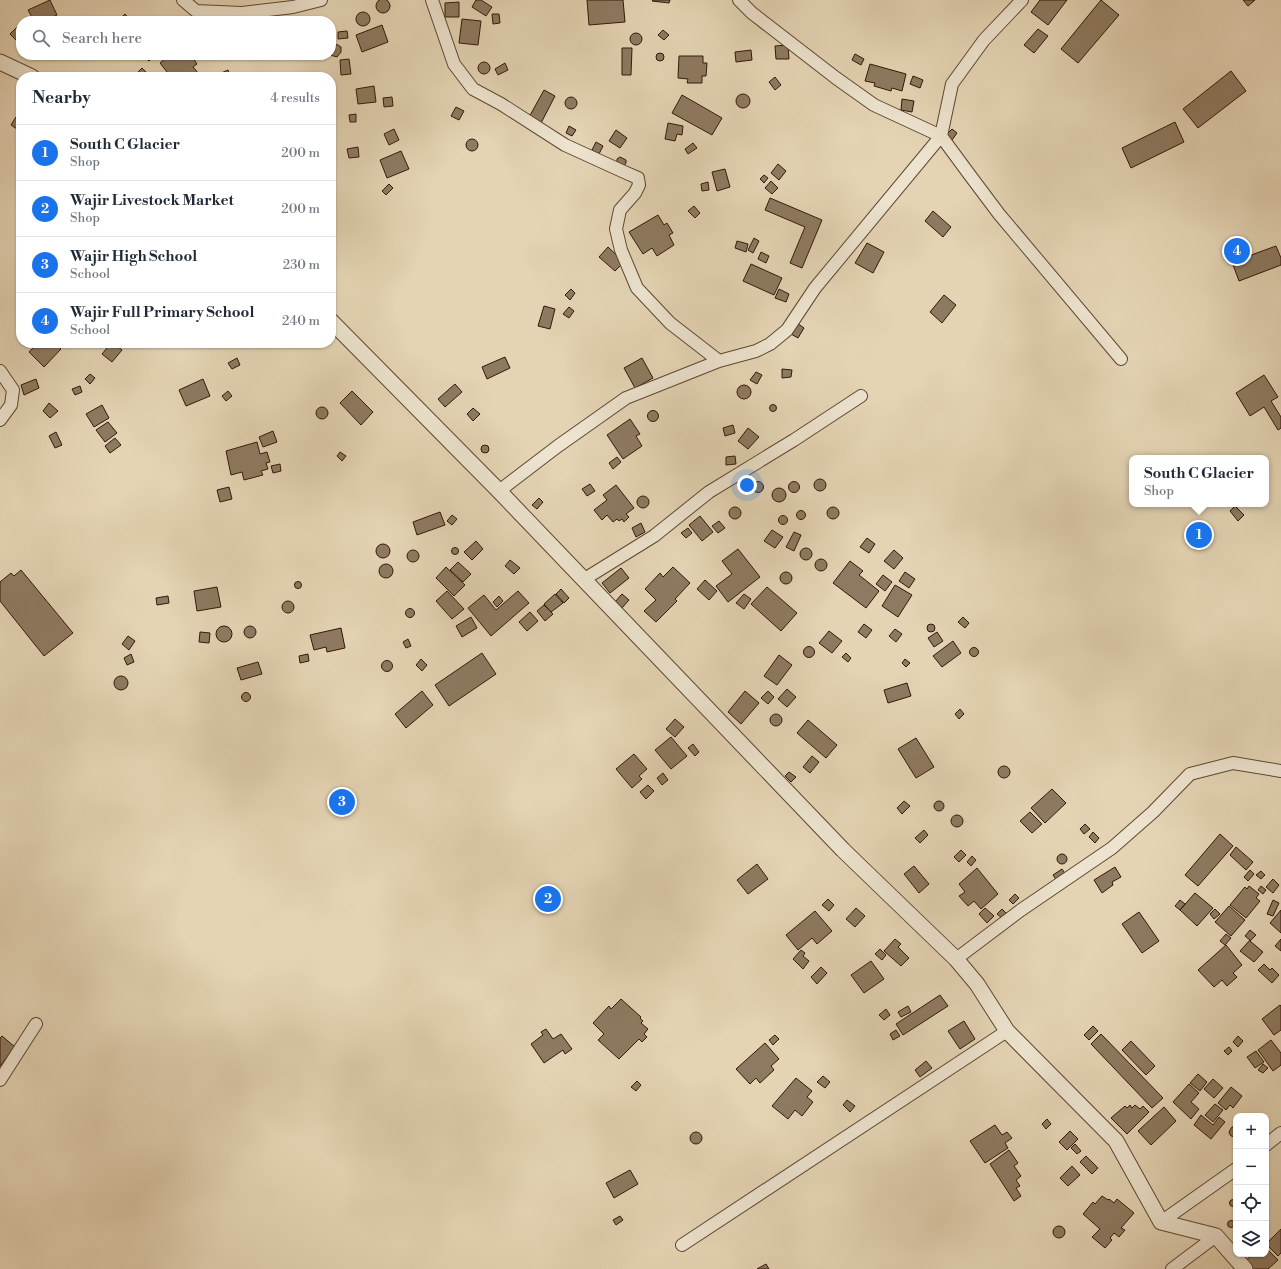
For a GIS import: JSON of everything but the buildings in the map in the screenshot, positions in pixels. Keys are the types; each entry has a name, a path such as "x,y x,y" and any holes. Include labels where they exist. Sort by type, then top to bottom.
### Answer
{"street":[{"path":"183,0 196,12 242,13 293,7 320,0"},
{"path":"432,0 454,64 473,89 501,104 565,145 638,178 639,185 635,193 620,210 616,229 621,250 637,288 670,323 718,361"},
{"path":"739,0 752,13 836,78 874,105 942,136 968,174 999,214 1121,358"},
{"path":"499,491 558,446 626,398 718,361 756,351 770,344 787,330 816,288 942,136 952,84 984,40 1022,0"},
{"path":"0,62 21,72"},
{"path":"336,326 499,491 843,850 956,959 977,984 1006,1031 1116,1141 1161,1222 1216,1236 1245,1269"},
{"path":"0,371 13,390 11,405 0,420"},
{"path":"583,580 654,536 709,492 794,440 861,396"},
{"path":"956,959 1021,910 1112,848 1153,812 1190,774 1233,763 1281,771"},
{"path":"0,1080 36,1024"},
{"path":"682,1245 1006,1031"},
{"path":"1269,1143 1281,1133"},
{"path":"1161,1222 1233,1171"},
{"path":"1172,1269 1216,1236"}],"place":[{"name":"Wajir Full Primary School","path":"1237,251"},
{"name":"South C Glacier","path":"1199,535"},
{"name":"Wajir High School","path":"342,802"},
{"name":"Wajir Livestock Market","path":"548,899"}]}
